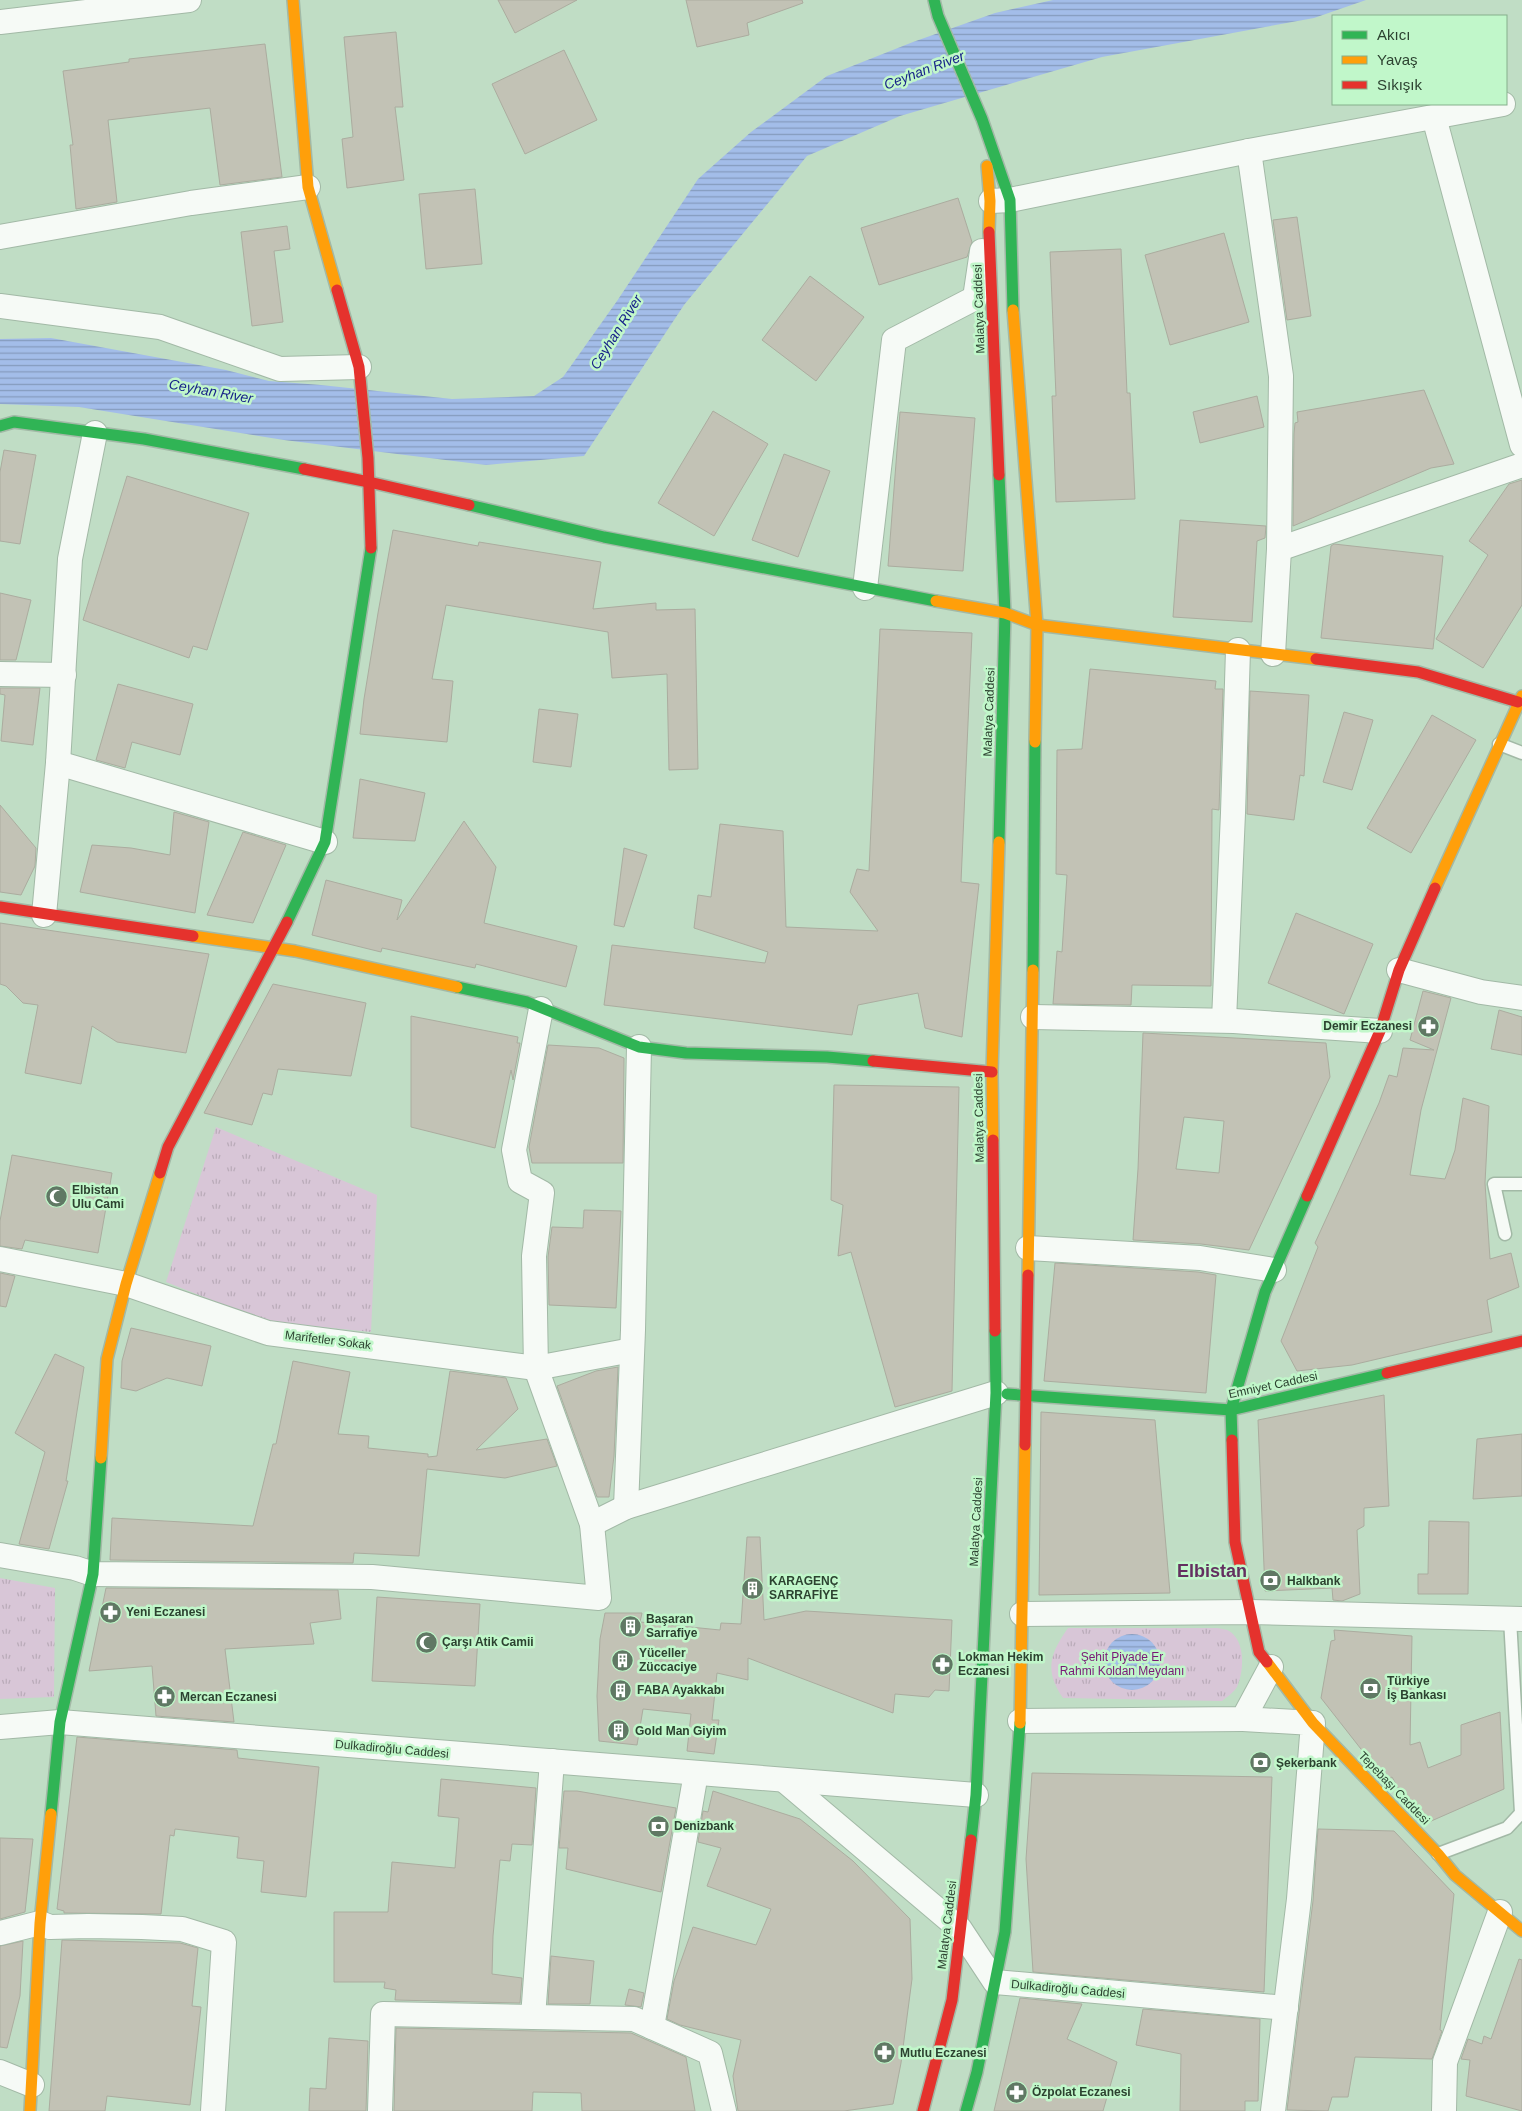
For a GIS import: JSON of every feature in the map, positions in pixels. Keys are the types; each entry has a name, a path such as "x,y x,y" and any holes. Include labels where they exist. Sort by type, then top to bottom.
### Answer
{"street":[{"path":"0,22 189,0"},
{"path":"30,2111 40,1923 60,1722 93,1574 107,1360 126,1284 168,1147 275,946 325,842 371,555 368,458 359,367 308,187 293,0"},
{"path":"934,0 938,16 982,119 1000,201 1013,322 1037,625 1032,916 1033,1017 1020,1721 1005,1932 977,2072 966,2111"},
{"path":"1507,102 1522,100"},
{"path":"1000,201 1249,151 1494,105"},
{"path":"1434,117 1522,445"},
{"name":"Malatya Caddesi","path":"923,2111 952,2000 976,1795 996,1393 992,1072 1005,613 989,232 1000,201 982,119"},
{"path":"1249,151 1281,376 1279,549 1273,654"},
{"path":"0,237 191,203 308,187"},
{"path":"865,588 894,340 975,298 1000,201"},
{"path":"0,306 160,327 280,369 359,367"},
{"path":"0,426 14,422 144,440 369,482 604,537 865,588 1005,613 1037,625 1418,672 1520,699 1498,744 1399,970 1380,1031 1265,1292 1231,1410 1235,1542 1250,1612 1265,1659 1243,1719"},
{"path":"44,915 58,762 70,559 95,433"},
{"path":"1279,549 1522,465"},
{"path":"1224,1020 1238,650"},
{"path":"0,674 64,675"},
{"path":"58,762 325,842"},
{"path":"0,907 44,915 275,946 527,1002 540,1009 639,1047 686,1054 827,1057 992,1072"},
{"path":"1399,970 1481,992 1522,998"},
{"path":"0,1555 75,1568 93,1574 372,1577 599,1598 592,1524 536,1368 534,1256 542,1193 520,1181 514,1150 540,1009"},
{"path":"1033,1017 1224,1020 1380,1031"},
{"path":"626,1506 632,1350 639,1047"},
{"path":"1028,1248 1200,1258 1274,1270"},
{"name":"Marifetler Sokak","path":"0,1259 126,1284 268,1333 536,1368 632,1350"},
{"name":"Emniyet Caddesi","path":"996,1393 1231,1410 1522,1341"},
{"path":"592,1524 626,1506 996,1393"},
{"path":"1022,1614 1250,1612 1516,1619"},
{"name":"Tepebaşı Caddesi","path":"1265,1659 1313,1723 1438,1854 1455,1875 1522,1931"},
{"path":"1020,1721 1243,1719 1313,1723 1299,1899 1273,2111"},
{"name":"Dulkadiroğlu Caddesi","path":"0,1727 60,1722 976,1795"},
{"path":"533,2017 552,1762"},
{"path":"652,2027 696,1773"},
{"name":"Dulkadiroğlu Caddesi","path":"784,1780 960,1929 995,1982 1286,2008"},
{"path":"1444,2111 1445,2062 1500,1912"},
{"path":"0,1933 40,1923 50,1927 88,1926 182,1929 224,1942 213,2111"},
{"path":"380,2111 384,2014 634,2019 710,2053 724,2111"},
{"path":"0,2072 32,2085"}],"lane":[{"path":"1498,744 1522,753"},
{"path":"1505,1234 1494,1184 1522,1184"},
{"path":"1438,1854 1507,1828 1522,1813 1516,1619"}],"green space":[{"path":"216,1127 377,1195 371,1332 264,1321 166,1282"},
{"path":"0,1578 55,1588 54,1697 0,1699"},
{"name":"Şehit Piyade Er Rahmi Koldan Meydanı","path":"1068,1628 1217,1628 1226,1630 1235,1636 1241,1649 1242,1665 1239,1681 1236,1689 1222,1701 1063,1698 1053,1679 1051,1670 1053,1654"}],"water":[{"name":"Ceyhan River","path":"1053,0 1366,0 1314,18 1102,57 900,116 807,156 684,305 584,456 486,465 284,440 79,407 0,404 0,339 51,338 226,370 269,381 452,399 534,396 563,377 617,301 698,179 751,132 827,76 913,42 995,13"},
{"path":"1126,1634 1138,1634 1148,1638 1156,1646 1160,1662 1156,1678 1148,1686 1138,1690 1126,1690 1116,1686 1108,1678 1104,1668 1104,1656 1108,1646 1116,1638"}],"building":[{"path":"498,0 577,0 515,33"},
{"path":"686,0 802,0 803,3 747,23 749,35 697,47"},
{"path":"396,32 403,107 395,107 404,180 347,188 342,139 353,137 344,37"},
{"path":"265,44 282,177 220,185 210,108 108,120 117,202 76,209 70,145 73,145 63,71 129,62 129,59"},
{"path":"564,50 597,120 525,154 492,84"},
{"path":"475,189 482,264 426,269 419,194"},
{"path":"958,198 972,242 967,257 879,285 861,228"},
{"path":"1297,217 1311,316 1287,320 1273,220"},
{"path":"287,226 290,249 274,251 283,322 252,326 241,232"},
{"path":"1224,233 1249,322 1170,345 1145,255"},
{"path":"1121,249 1127,393 1130,393 1135,499 1056,502 1052,396 1056,396 1050,252"},
{"path":"810,276 864,317 816,381 762,340"},
{"path":"1424,390 1454,464 1431,468 1293,526 1294,434 1295,423 1298,422 1297,412"},
{"path":"1257,396 1264,427 1200,443 1193,412"},
{"path":"713,411 768,444 714,536 658,503"},
{"path":"900,412 975,418 963,571 888,566"},
{"path":"4,450 36,455 20,544 0,541 0,472"},
{"path":"784,454 830,471 798,557 752,540"},
{"path":"127,476 249,513 207,650 193,646 189,658 83,620"},
{"path":"1522,480 1522,605 1483,668 1436,639 1488,555 1469,541 1509,484"},
{"path":"1180,520 1266,526 1265,538 1257,541 1252,622 1173,617"},
{"path":"393,530 478,546 479,542 601,562 593,609 656,603 656,610 695,609 698,769 669,770 667,674 612,678 608,632 446,605 432,679 453,681 447,742 360,734 364,699"},
{"path":"1334,544 1443,556 1433,649 1321,638 1331,546"},
{"path":"0,593 31,600 16,660 0,660"},
{"path":"880,629 972,633 961,882 979,884 962,1037 925,1028 918,993 858,1005 852,1035 604,1005 612,945 765,963 768,952 694,928 698,895 711,897 720,824 783,831 786,927 878,931 850,892 857,869 869,871"},
{"path":"1090,669 1216,681 1215,689 1223,689 1219,810 1212,809 1211,986 1132,985 1131,1005 1053,1004 1057,951 1062,952 1067,875 1056,874 1057,750 1082,749"},
{"path":"118,684 193,704 180,755 132,742 125,768 96,760"},
{"path":"0,688 40,688 33,745 1,741 5,695 0,694"},
{"path":"1250,691 1309,695 1304,776 1300,775 1294,820 1247,814"},
{"path":"539,709 578,714 571,767 533,762"},
{"path":"1344,712 1373,720 1352,790 1323,782"},
{"path":"1432,715 1476,740 1411,853 1367,828"},
{"path":"360,779 425,793 415,841 353,838"},
{"path":"0,805 36,848 35,866 21,895 0,892"},
{"path":"174,812 209,822 195,913 80,892 92,845 131,848 170,855"},
{"path":"464,821 496,867 484,923 577,946 566,987 476,964 475,968 382,948 381,952 312,935 326,880 402,900 397,920"},
{"path":"243,832 286,845 253,923 207,915"},
{"path":"624,848 647,855 624,927 614,925"},
{"path":"1296,913 1373,944 1344,1014 1268,983"},
{"path":"0,923 209,954 186,1053 117,1042 92,1026 81,1084 25,1073 38,1005 23,1003 6,986 0,984"},
{"path":"273,984 366,1003 351,1076 278,1069 272,1095 263,1093 252,1125 204,1113"},
{"path":"1423,991 1451,998 1421,1110 1410,1175 1445,1179 1455,1150 1463,1098 1489,1106 1485,1183 1490,1259 1511,1253 1519,1287 1487,1300 1492,1332 1352,1365 1297,1371 1281,1341 1318,1247 1315,1243 1379,1103 1389,1075 1397,1077 1403,1048 1434,1050 1410,1040"},
{"path":"1499,1010 1522,1017 1522,1055 1491,1049"},
{"path":"411,1016 518,1037 517,1043 520,1043 513,1080 511,1070 495,1148 411,1127"},
{"path":"1143,1033 1326,1043 1330,1077 1249,1250 1201,1244 1133,1240 1138,1169","holes":["1184,1117 1224,1121 1219,1173 1176,1169"]},
{"path":"548,1045 599,1048 624,1058 623,1163 532,1163 529,1147"},
{"path":"834,1085 959,1087 952,1391 895,1407 851,1252 838,1256 843,1205 831,1200"},
{"name":"Elbistan Ulu Cami","path":"12,1155 112,1173 98,1253 25,1240 22,1249 0,1246 0,1221"},
{"path":"584,1210 621,1211 616,1308 549,1305 548,1257 552,1227 583,1228"},
{"path":"1055,1263 1198,1272 1216,1275 1206,1393 1044,1381"},
{"path":"0,1273 15,1276 6,1307 0,1306"},
{"path":"131,1328 211,1346 202,1386 167,1378 136,1391 121,1388 122,1361"},
{"path":"55,1354 84,1367 66,1481 68,1481 49,1549 19,1544 45,1452 15,1433"},
{"path":"293,1361 350,1372 338,1434 369,1436 368,1448 428,1454 428,1457 437,1456 450,1371 506,1378 518,1409 476,1450 547,1439 557,1466 505,1478 427,1469 419,1556 354,1553 353,1563 110,1560 112,1518 253,1526 273,1444 276,1444"},
{"path":"618,1367 614,1456 609,1497 597,1497 557,1386 596,1371"},
{"path":"1384,1395 1389,1506 1364,1508 1364,1526 1357,1530 1360,1594 1342,1601 1333,1600 1332,1588 1265,1591 1258,1420"},
{"path":"1041,1412 1155,1420 1170,1593 1039,1595"},
{"path":"1522,1434 1522,1496 1473,1499 1477,1439"},
{"path":"1429,1521 1469,1522 1468,1594 1418,1594 1418,1574 1428,1574"},
{"path":"747,1537 760,1537 764,1620 806,1611 952,1620 949,1691 935,1690 929,1697 895,1694 893,1713 748,1658 748,1680 717,1673 712,1720 719,1720 714,1754 687,1751 691,1714 643,1709 637,1745 599,1741 597,1696 600,1639 605,1613 642,1613 640,1622 720,1630 721,1623 741,1624"},
{"path":"106,1588 338,1590 341,1619 310,1623 314,1644 225,1649 234,1722 156,1716 152,1666 89,1671"},
{"name":"Çarşı Atik Camii","path":"377,1597 480,1604 475,1686 372,1681"},
{"path":"1334,1630 1412,1636 1410,1745 1420,1742 1428,1768 1461,1755 1461,1725 1500,1712 1504,1789 1429,1822 1401,1793 1392,1777 1388,1779 1368,1758 1321,1698 1331,1641 1335,1640"},
{"path":"77,1737 237,1750 238,1758 319,1767 306,1897 261,1892 264,1861 237,1858 239,1837 175,1829 174,1836 170,1835 161,1914 64,1913 64,1911 57,1909"},
{"path":"1032,1773 1272,1777 1264,1992 1033,1972 1026,1859"},
{"path":"441,1779 536,1788 532,1845 512,1844 510,1861 500,1860 493,1936 492,1974 522,1978 520,2003 395,2000 396,1990 384,1988 385,1982 334,1982 334,1912 388,1912 392,1862 455,1868 459,1818 438,1816"},
{"path":"564,1791 577,1791 676,1808 661,1892 566,1869 568,1848 559,1848"},
{"path":"713,1791 800,1819 853,1861 910,1919 912,1979 901,2063 893,2104 844,2111 738,2111 733,2076 741,2040 680,2025 667,2019 674,1981 693,1927 756,1945 771,1909 707,1886 721,1848 698,1842 703,1811 708,1812"},
{"path":"1318,1829 1394,1831 1454,1894 1440,2030 1442,2031 1432,2059 1355,2057 1348,2097 1332,2097 1328,2111 1287,2110 1313,1901"},
{"path":"0,1838 33,1839 25,1912 0,1919"},
{"path":"62,1940 180,1943 198,1948 192,2006 201,2007 190,2105 107,2096 105,2111 49,2111"},
{"path":"23,1941 20,1996 7,2048 0,2047 0,1946"},
{"path":"551,1956 594,1961 590,2004 548,2004"},
{"path":"1519,1959 1522,1960 1522,2111 1466,2096 1470,2060 1461,2059 1468,2039 1482,2044 1484,2036 1491,2039"},
{"path":"629,1989 644,1993 641,2007 625,2005"},
{"path":"1020,1998 1082,2004 1067,2039 1117,2062 1103,2111 994,2111"},
{"path":"1143,2009 1260,2019 1258,2101 1245,2101 1245,2111 1180,2111 1181,2054 1136,2045"},
{"path":"396,2028 631,2033 686,2057 695,2111 582,2111 581,2093 533,2092 532,2111 394,2111"},
{"path":"329,2038 368,2041 366,2111 309,2111 310,2088 326,2089"}],"traffic: fast":[{"path":"934,0 938,16 982,119 1010,200 1013,310"},
{"path":"0,426 14,422 144,439 304,469"},
{"path":"999,475 1005,613 999,842"},
{"path":"469,505 604,537 936,601"},
{"path":"287,922 325,842 371,548"},
{"path":"1033,970 1035,742"},
{"path":"457,987 527,1002 639,1047 686,1053 827,1057 873,1061"},
{"path":"1232,1440 1231,1410 1265,1292 1307,1196"},
{"path":"971,1840 976,1795 996,1393 995,1331"},
{"path":"1007,1394 1231,1410 1387,1373"},
{"path":"51,1814 60,1722 93,1574 101,1458"},
{"path":"966,2111 977,2072 1005,1932 1020,1723"}],"traffic: slow":[{"path":"293,0 308,187 337,290"},
{"path":"987,166 990,201 989,232"},
{"path":"1013,310 1037,625 1035,742"},
{"path":"936,601 1005,613 1037,625 1316,659"},
{"path":"1435,888 1522,696"},
{"path":"993,1140 992,1072 999,842"},
{"path":"193,936 295,951 457,987"},
{"path":"1028,1275 1033,970"},
{"path":"101,1458 107,1359 126,1284 160,1173"},
{"path":"1020,1723 1025,1445"},
{"path":"1267,1662 1313,1723 1438,1854 1455,1875 1522,1931"},
{"path":"30,2111 40,1923 51,1814"}],"traffic: jam":[{"path":"989,232 999,475"},
{"path":"337,290 359,367 368,458 371,548"},
{"path":"304,469 469,505"},
{"path":"1316,659 1418,672 1518,702"},
{"path":"1307,1196 1380,1031 1399,970 1435,888"},
{"path":"0,907 193,936"},
{"path":"160,1173 168,1147 287,922"},
{"path":"873,1061 992,1072"},
{"path":"993,1140 995,1331"},
{"path":"1025,1445 1028,1275"},
{"path":"1387,1373 1522,1341"},
{"path":"1232,1440 1235,1542 1259,1652 1267,1662"},
{"path":"923,2111 952,2000 971,1840"}],"place":[{"name":"Demir Eczanesi","path":"1428,1026"},
{"name":"Elbistan Ulu Cami","path":"56,1197"},
{"name":"Halkbank","path":"1271,1581"},
{"name":"KARAGENÇ SARRAFİYE","path":"753,1588"},
{"name":"Yeni Eczanesi","path":"110,1612"},
{"name":"Başaran Sarrafiye","path":"630,1626"},
{"name":"Çarşı Atik Camii","path":"426,1642"},
{"name":"Yüceller Züccaciye","path":"623,1660"},
{"name":"Lokman Hekim Eczanesi","path":"942,1664"},
{"name":"Türkiye İş Bankası","path":"1371,1688"},
{"name":"FABA Ayakkabı","path":"621,1690"},
{"name":"Mercan Eczanesi","path":"164,1697"},
{"name":"Gold Man Giyim","path":"619,1731"},
{"name":"Şekerbank","path":"1260,1763"},
{"name":"Denizbank","path":"658,1826"},
{"name":"Mutlu Eczanesi","path":"884,2053"},
{"name":"Özpolat Eczanesi","path":"1016,2092"}],"district":[{"name":"Elbistan","path":"1212,1571"}]}
